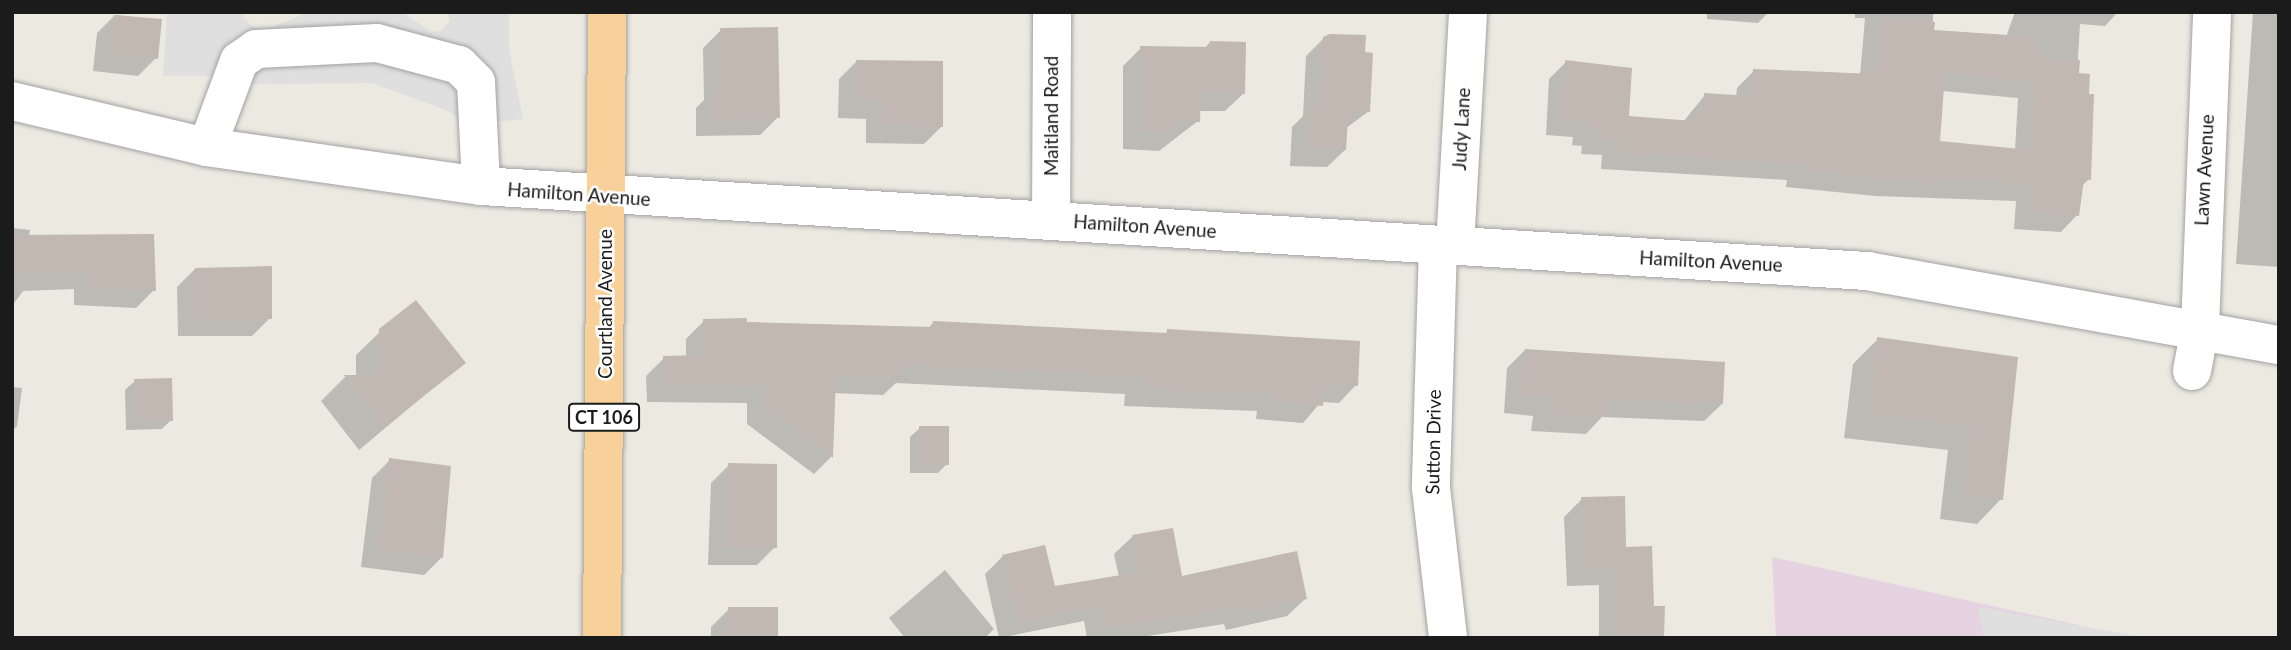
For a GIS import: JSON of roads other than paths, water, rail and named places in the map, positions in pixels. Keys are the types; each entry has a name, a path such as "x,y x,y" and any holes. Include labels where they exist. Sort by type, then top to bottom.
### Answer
{"main road":[{"name":"Courtland Avenue","path":"602,638 607,12"}],"street":[{"name":"Maitland Road","path":"1051,220 1052,12"},
{"name":"Judy Lane","path":"1447,246 1468,12"},
{"name":"Lawn Avenue","path":"2192,372 2200,328 2213,12"},
{"path":"207,147 239,61 256,49 377,43 459,65 476,82 481,186"},
{"name":"Hamilton Avenue","path":"12,101 207,147 481,186 606,197 1051,220 1867,271 2200,328 2279,345"},
{"name":"Sutton Drive","path":"1447,246 1431,488 1448,638"}]}
